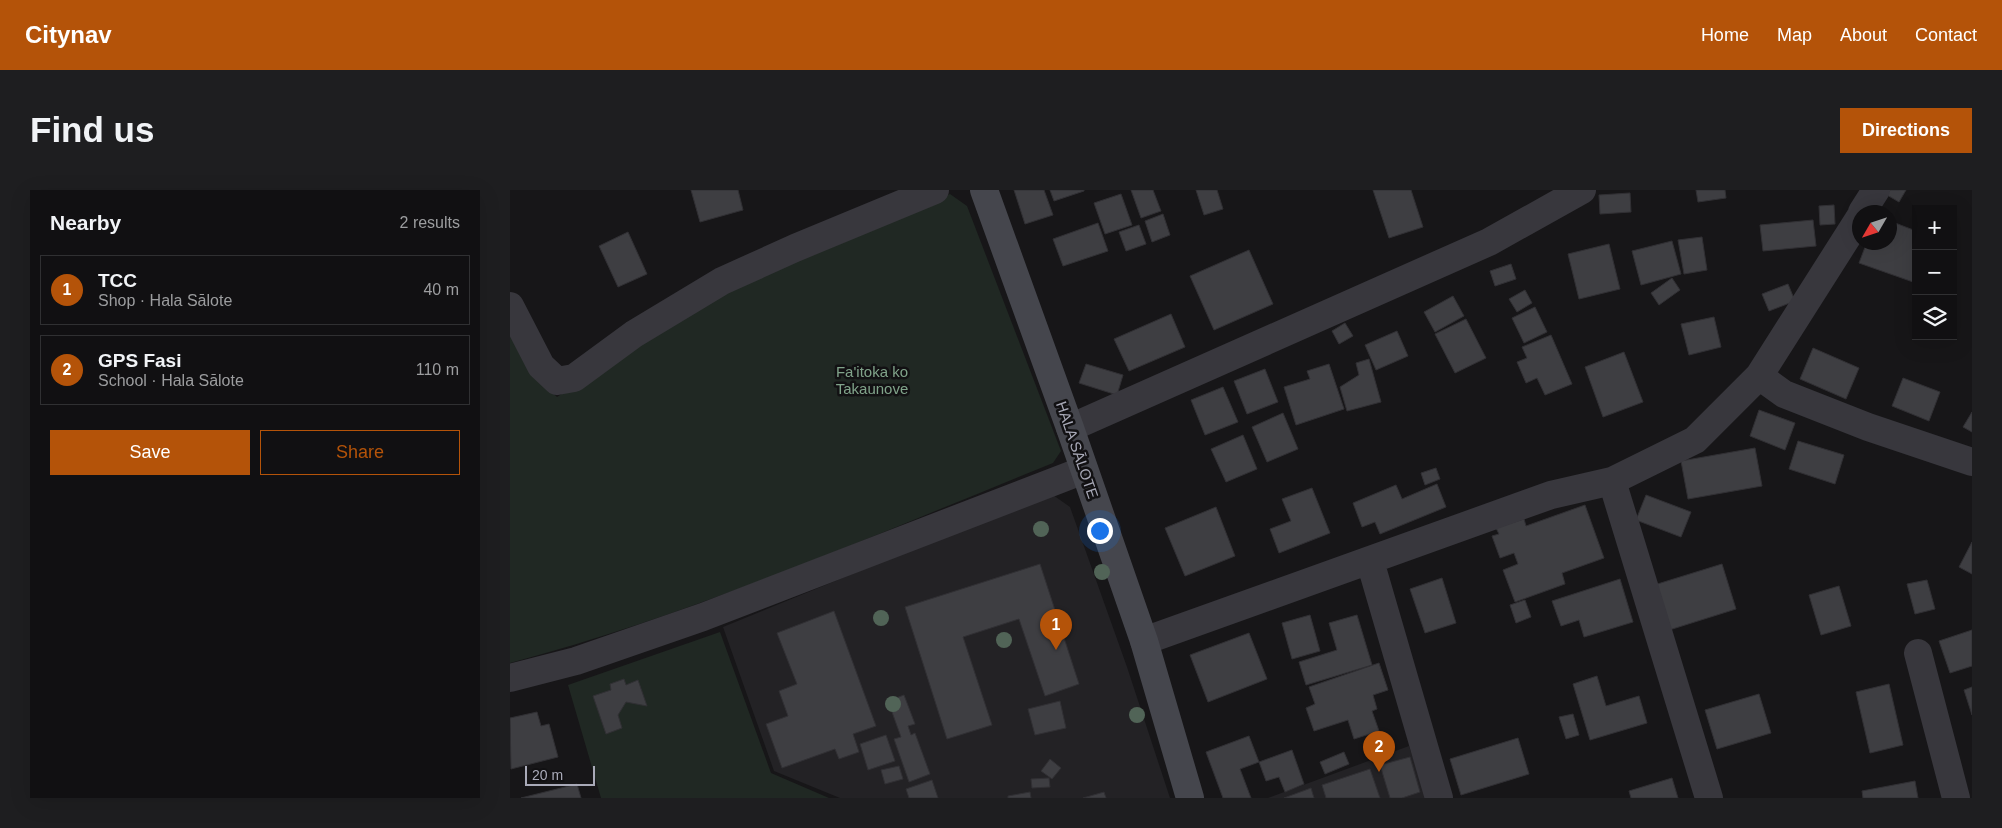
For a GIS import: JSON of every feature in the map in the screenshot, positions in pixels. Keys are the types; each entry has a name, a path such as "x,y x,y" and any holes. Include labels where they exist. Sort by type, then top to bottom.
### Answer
{"main road":[{"name":"HALA SĀLOTE","path":"984,190 1070,428 1144,642 1190,798"}],"street":[{"path":"510,306 541,366 557,381 574,378 634,334 722,281 795,248 935,190"},
{"path":"1070,428 1489,242 1582,190"},
{"path":"1866,205 1876,190"},
{"path":"1144,642 1551,494 1612,481 1695,440 1759,376 1852,230"},
{"path":"1759,376 1784,394 1868,427 1972,462"},
{"path":"510,678 576,661 703,617 1084,470"},
{"path":"1612,481 1709,798"},
{"path":"1370,561 1439,798"},
{"path":"1918,653 1956,798"}],"shaded area":[{"path":"1053,495 1070,507 1127,667 1170,798 840,798 774,771 723,627 1006,511"},
{"path":"1409,746 1427,798 1268,798"}],"green space":[{"name":"Fa'itoka ko Takaunove","path":"950,194 967,206 1061,451 1053,463 784,572 648,621 510,663 510,325 543,384 557,397 677,319 793,258"},
{"path":"720,632 771,773 829,798 601,798 568,685"}],"building":[{"path":"691,190 738,190 743,210 700,222"},
{"path":"1014,190 1044,190 1053,215 1025,224"},
{"path":"1050,190 1084,190 1084,191 1054,201"},
{"path":"1131,190 1153,190 1161,211 1141,218"},
{"path":"1196,190 1217,190 1223,209 1204,215"},
{"path":"1373,190 1411,190 1423,227 1389,238"},
{"path":"1696,190 1725,190 1726,198 1698,202"},
{"path":"1890,190 1906,190 1899,202 1887,195"},
{"path":"1630,193 1631,212 1600,214 1599,195"},
{"path":"1121,194 1132,225 1105,234 1094,203"},
{"path":"1834,205 1835,224 1820,225 1819,206"},
{"path":"1163,214 1170,235 1152,242 1145,221"},
{"path":"1813,220 1816,246 1763,251 1760,225"},
{"path":"1098,223 1108,251 1063,266 1053,239"},
{"path":"1897,224 1912,229 1912,282 1859,263 1864,250 1897,250"},
{"path":"1139,225 1146,244 1126,251 1119,232"},
{"path":"628,232 647,274 618,287 599,246"},
{"path":"1702,237 1707,270 1684,274 1678,240"},
{"path":"1672,241 1681,274 1641,285 1632,251"},
{"path":"1609,244 1620,289 1579,299 1568,254"},
{"path":"1249,250 1273,304 1214,330 1190,276"},
{"path":"1511,264 1516,279 1495,286 1490,271"},
{"path":"1672,278 1680,290 1659,305 1651,293"},
{"path":"1788,284 1795,301 1769,311 1762,294"},
{"path":"1525,290 1532,303 1517,312 1509,299"},
{"path":"1453,296 1464,316 1435,332 1424,312"},
{"path":"1535,307 1547,332 1524,343 1512,318"},
{"path":"1171,314 1185,347 1129,371 1114,339"},
{"path":"1714,317 1721,347 1689,355 1681,324"},
{"path":"1466,319 1486,358 1455,373 1435,334"},
{"path":"1345,323 1353,336 1339,344 1332,331"},
{"path":"1397,331 1408,356 1376,370 1365,345"},
{"path":"1551,335 1572,384 1545,395 1537,378 1526,383 1517,362 1527,358 1522,347"},
{"path":"1813,348 1859,368 1846,399 1800,379"},
{"path":"1624,352 1643,402 1603,417 1585,367"},
{"path":"1369,359 1381,402 1347,411 1340,387 1359,375 1356,363"},
{"path":"1086,364 1123,375 1117,395 1079,383"},
{"path":"1329,364 1344,409 1296,425 1284,387 1310,379 1307,371"},
{"path":"1265,369 1278,402 1247,414 1234,381"},
{"path":"1903,378 1940,392 1929,421 1892,406"},
{"path":"1223,387 1238,422 1205,435 1191,400"},
{"path":"1759,410 1795,423 1785,450 1750,436"},
{"path":"1972,412 1972,432 1963,427"},
{"path":"1283,413 1298,449 1267,462 1252,427"},
{"path":"1243,435 1257,469 1226,482 1211,449"},
{"path":"1798,441 1844,455 1835,484 1789,469"},
{"path":"1755,448 1762,486 1688,499 1681,461"},
{"path":"1436,468 1440,479 1425,485 1421,473"},
{"path":"1437,484 1446,507 1380,534 1375,522 1362,527 1353,503 1396,485 1402,499"},
{"path":"1312,488 1330,533 1279,553 1270,529 1291,521 1282,499"},
{"path":"1646,495 1691,512 1681,537 1636,520"},
{"path":"1585,505 1604,558 1562,573 1565,584 1515,602 1503,570 1518,564 1514,553 1500,558 1492,536 1499,534 1496,528 1524,519 1526,526"},
{"path":"1216,507 1235,556 1185,576 1165,528"},
{"path":"1972,542 1972,574 1959,567"},
{"path":"1040,564 1079,684 1045,696 1019,619 963,637 992,725 947,739 905,607"},
{"path":"1722,564 1736,609 1666,631 1651,586"},
{"path":"1442,578 1456,623 1425,633 1410,589"},
{"path":"1620,579 1633,622 1584,637 1579,620 1561,626 1552,601"},
{"path":"1927,580 1935,609 1915,614 1907,584"},
{"path":"1839,586 1851,626 1821,635 1809,595"},
{"path":"1525,600 1531,617 1516,623 1510,605"},
{"path":"834,611 876,726 853,734 859,752 839,759 835,749 782,768 766,724 788,716 779,691 797,684 777,633"},
{"path":"1310,615 1320,651 1292,659 1282,623"},
{"path":"1357,615 1372,665 1306,685 1299,662 1337,650 1329,623"},
{"path":"1972,630 1972,666 1950,673 1939,641"},
{"path":"1249,633 1267,679 1208,702 1190,655"},
{"path":"1379,663 1388,690 1373,695 1377,709 1372,711 1379,731 1354,739 1348,720 1314,731 1306,708 1315,704 1309,687"},
{"path":"1597,676 1606,706 1639,696 1647,723 1590,740 1573,684"},
{"path":"624,679 626,685 638,680 647,706 626,702 618,715 622,728 606,734 593,696 611,690 610,684"},
{"path":"1889,684 1903,745 1870,753 1856,692"},
{"path":"1972,687 1972,715 1964,690"},
{"path":"1759,694 1771,733 1717,749 1705,710"},
{"path":"904,695 915,724 908,726 911,735 915,733 930,774 909,782 894,739 901,737 888,701"},
{"path":"1060,701 1066,728 1035,735 1028,709"},
{"path":"537,712 541,726 549,724 558,757 511,769 510,718"},
{"path":"1573,714 1579,735 1566,739 1559,717"},
{"path":"886,735 895,761 868,770 860,744"},
{"path":"1249,736 1259,762 1240,769 1251,798 1223,798 1206,752"},
{"path":"1518,738 1529,774 1461,795 1450,759"},
{"path":"1292,750 1304,784 1285,792 1279,777 1266,781 1259,762"},
{"path":"1344,752 1349,764 1325,774 1320,762"},
{"path":"1410,757 1420,792 1402,798 1390,798 1380,765"},
{"path":"1050,759 1061,768 1052,779 1041,771"},
{"path":"899,766 903,779 885,784 881,770"},
{"path":"1370,769 1380,798 1326,798 1322,785"},
{"path":"1049,778 1050,787 1032,788 1031,779"},
{"path":"1672,778 1678,798 1631,798 1629,791"},
{"path":"932,780 938,798 909,798 906,789"},
{"path":"1915,781 1918,798 1863,798 1862,791"},
{"path":"577,784 581,798 521,798"},
{"path":"1311,788 1314,798 1284,798"},
{"path":"1030,792 1031,798 1008,798 1008,796"},
{"path":"1104,792 1106,798 1083,798"}],"place":[{"name":"TCC","path":"1056,650"},
{"name":"GPS Fasi","path":"1379,772"}]}
